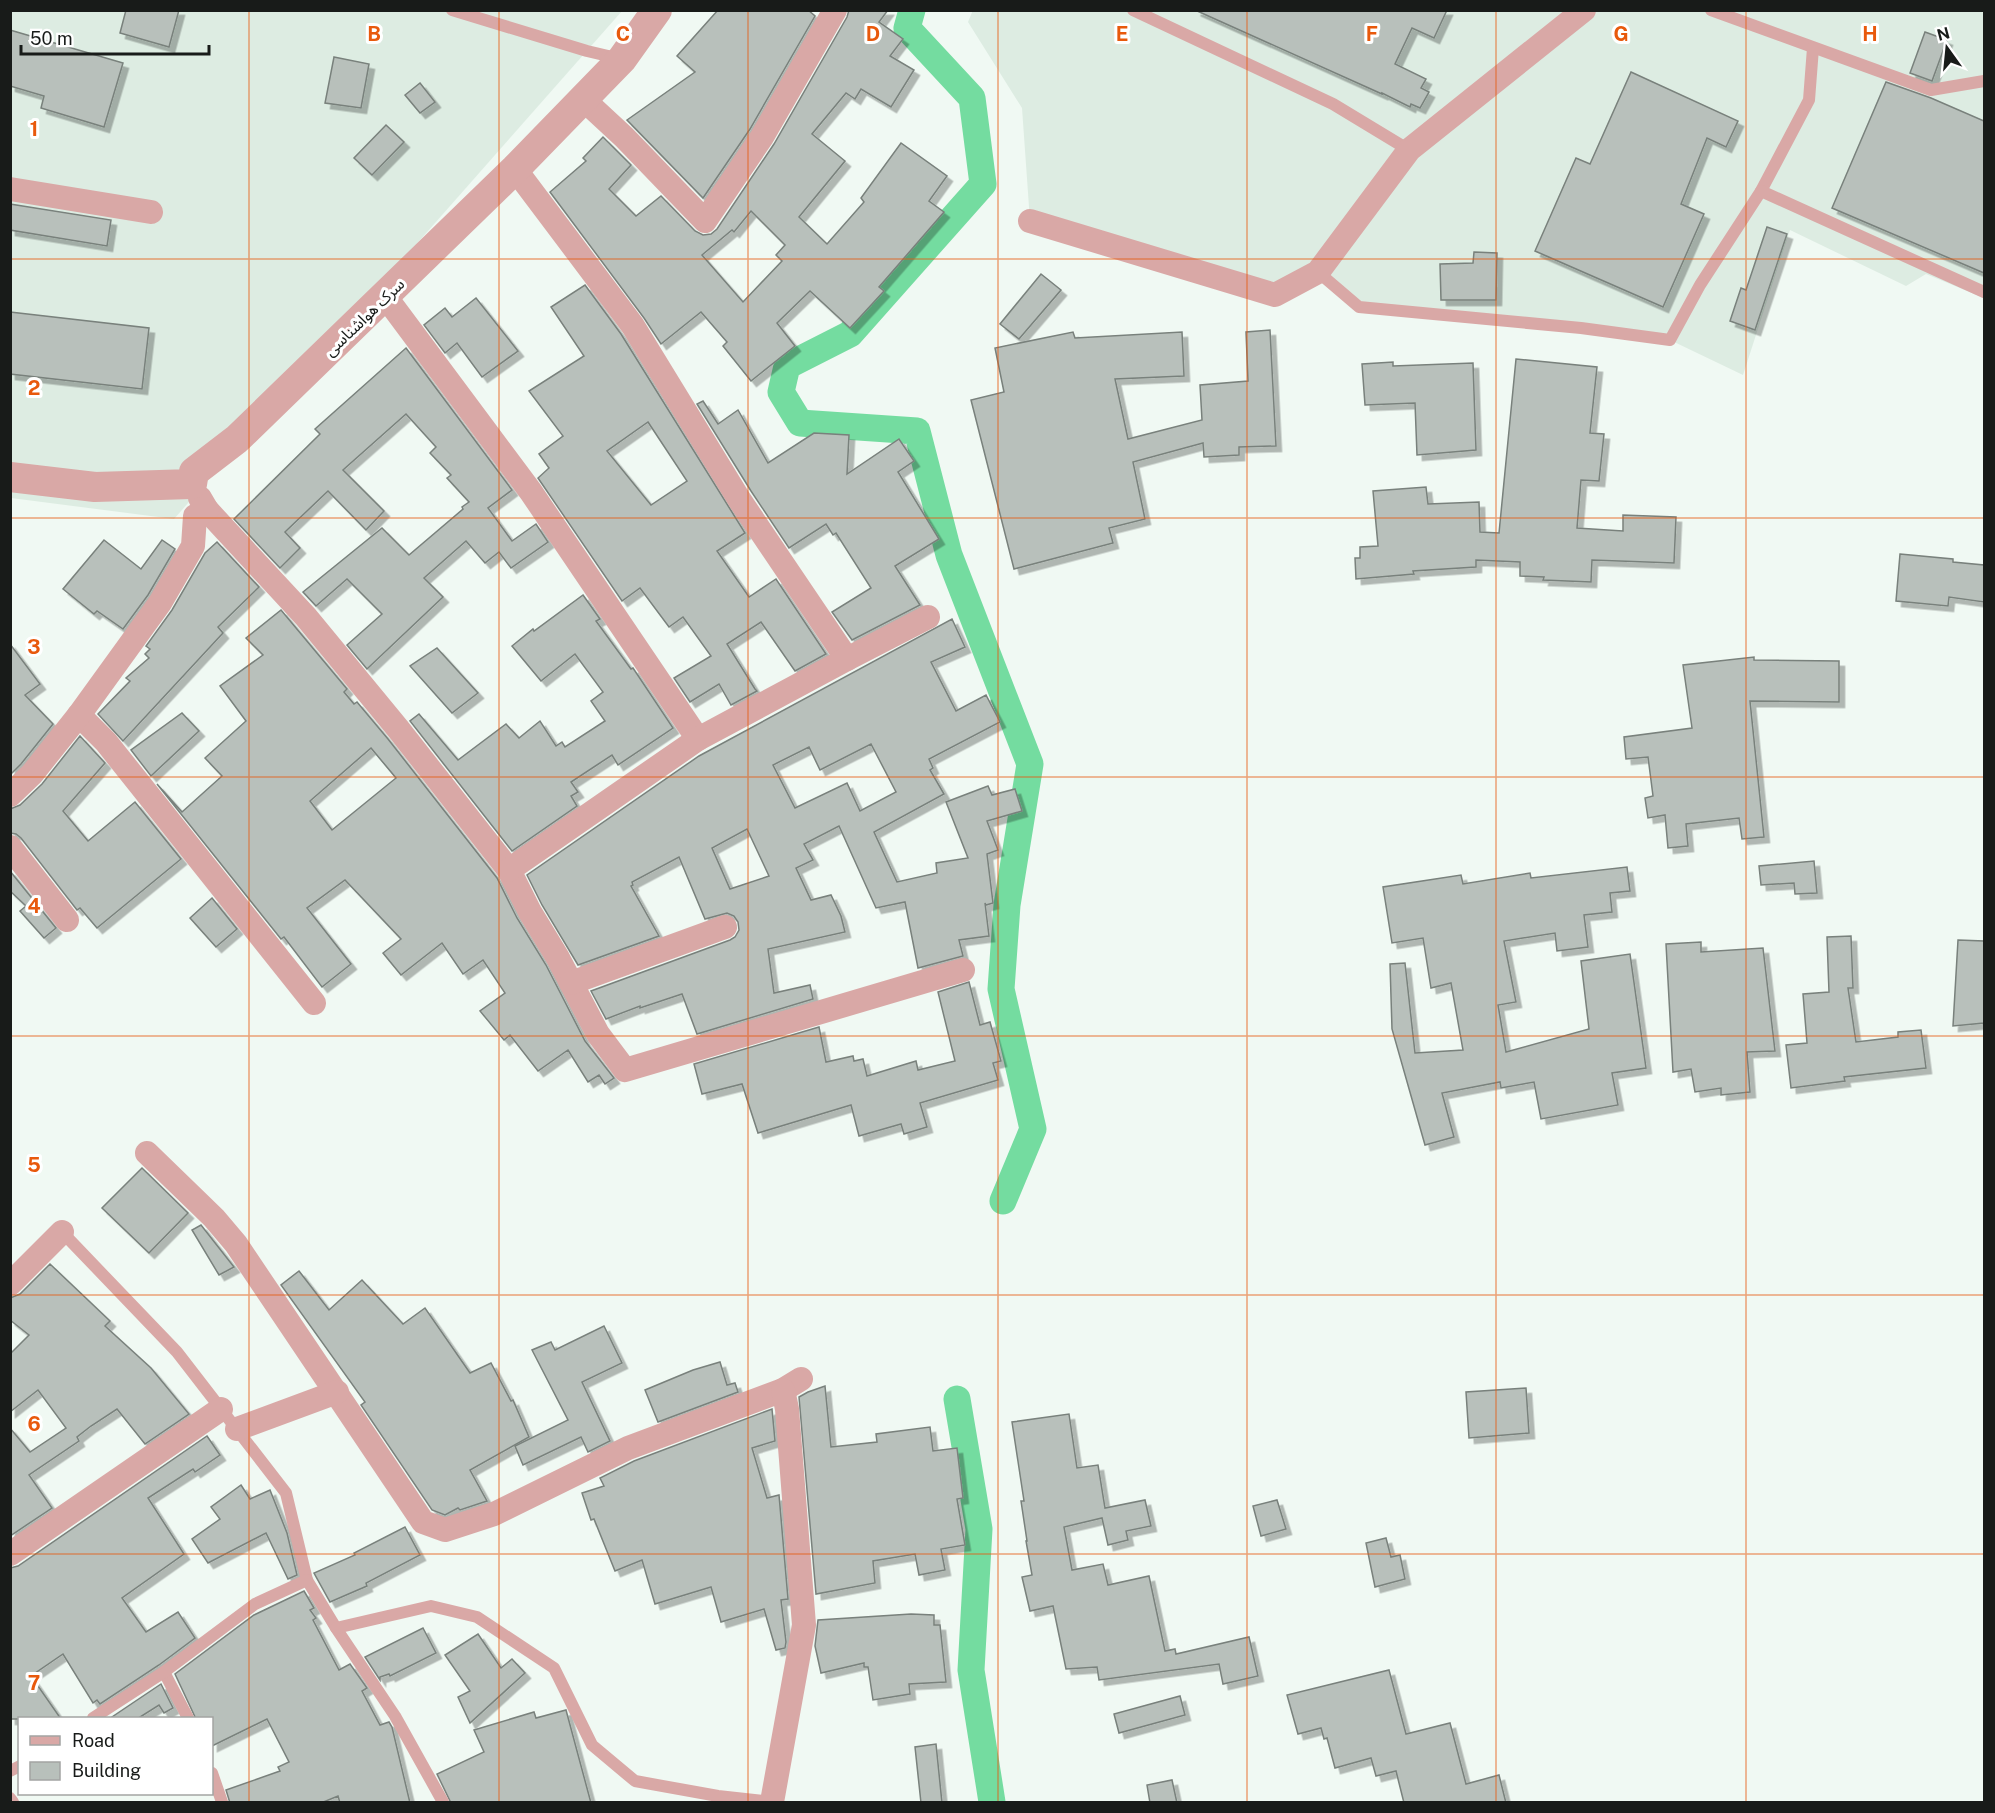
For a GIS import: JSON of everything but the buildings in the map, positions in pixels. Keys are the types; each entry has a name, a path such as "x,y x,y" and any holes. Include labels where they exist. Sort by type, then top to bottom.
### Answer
{"street":[{"name":"سرک هواشناسی","path":"192,484 194,472 237,439 515,169 622,59 657,10"},
{"path":"583,99 624,137 705,221 762,137 835,10"},
{"path":"1030,220 1275,295 1318,272 1409,150 1584,10"},
{"path":"515,169 633,326 739,499 847,659"},
{"path":"10,189 151,212"},
{"path":"385,296 531,492 698,739"},
{"path":"10,477 95,488 192,484 207,510 306,617 399,730 509,870 598,1035 625,1070 963,970"},
{"path":"10,795 33,774 160,603 193,546 195,516 207,510"},
{"path":"509,870 698,739 928,617"},
{"path":"79,715 106,742 314,1003"},
{"path":"10,847 68,920"},
{"path":"571,983 725,927"},
{"path":"147,1153 214,1218 236,1244 423,1522 445,1530 494,1514 628,1448 792,1384 787,1409 804,1625 772,1802"},
{"path":"10,1284 62,1232"},
{"path":"237,1429 337,1392"},
{"path":"10,1554 221,1409"}],"lane":[{"path":"452,10 587,51 622,59"},
{"path":"1133,10 1333,104 1409,150"},
{"path":"1711,10 1931,90 1984,81"},
{"path":"1318,272 1359,307 1581,328 1670,340 1700,285 1761,190 1809,100 1813,48"},
{"path":"1761,190 1984,292"},
{"path":"62,1232 177,1352 286,1493 307,1580 395,1716 443,1803"},
{"path":"96,1717 164,1672 255,1604 307,1580"},
{"path":"336,1628 431,1606 477,1617 554,1668 592,1745 634,1781 718,1796 772,1802"},
{"path":"164,1672 187,1717"},
{"path":"213,1776 222,1803"},
{"path":"10,1798 13,1803"}],"shaded area":[{"path":"973,10 1980,11 1984,13 1984,298 1926,274 1906,286 1790,230 1743,375 1670,340 1359,307 1318,272 1275,295 1030,221 1022,108 968,22"},
{"path":"11,11 622,11 174,519 11,498"}],"waterway":[{"path":"912,10 907,28 972,98 983,184 850,334 787,366 781,392 800,423 917,431 949,555 1030,764 1007,905 1001,989 1033,1129 1003,1201"},
{"path":"957,1399 979,1529 971,1670 992,1802"}]}
